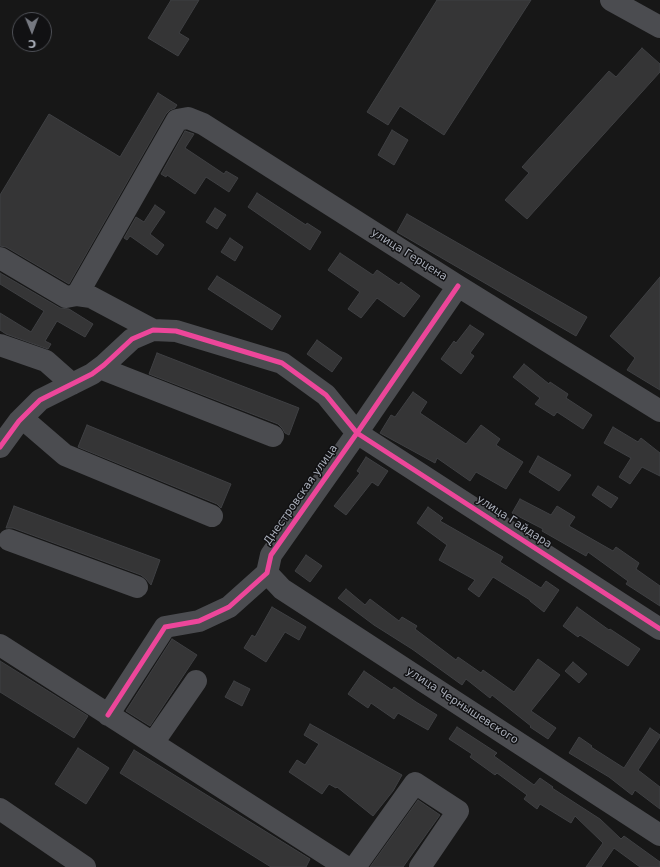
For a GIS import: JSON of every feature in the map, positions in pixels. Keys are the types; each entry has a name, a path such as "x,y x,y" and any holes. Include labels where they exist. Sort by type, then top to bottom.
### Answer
{"street":[{"path":"611,0 660,26"},
{"name":"улица Герцена","path":"77,295 177,120 188,118 203,124 458,286 660,411"},
{"path":"0,258 66,297 77,295 91,297 153,330"},
{"name":"Днестровская улица","path":"267,573 271,555 358,433 458,286"},
{"path":"0,447 22,418 40,400 100,368 132,339 153,330"},
{"name":"улица Гайдара","path":"153,330 176,331 282,363 326,395 358,433 660,629"},
{"path":"0,345 46,361 72,384"},
{"path":"100,368 274,436"},
{"path":"22,418 65,455 212,516"},
{"path":"3,543 137,587"},
{"path":"108,715 165,627 199,621 229,607 267,573"},
{"name":"улица Чернышевского","path":"267,573 282,589 660,835"},
{"path":"0,645 346,867"},
{"path":"153,743 196,681"},
{"path":"355,867 415,782 458,811 420,867"},
{"path":"0,809 85,867"}],"building":[{"path":"171,0 199,0 179,33 189,39 178,56 148,38"},
{"path":"437,0 531,0 444,135 400,106 388,125 367,112"},
{"path":"642,48 660,64 660,72 527,219 505,200 529,173 522,167 609,71 616,77"},
{"path":"158,93 177,105 166,114 69,284 6,247 0,246 0,195 49,114 120,157"},
{"path":"392,130 408,140 394,165 378,155"},
{"path":"185,131 194,134 185,148 224,174 226,171 238,178 229,192 206,177 195,194 167,175 166,177 161,174"},
{"path":"257,193 306,225 307,223 321,232 310,250 248,207"},
{"path":"155,205 165,212 150,234 164,245 157,255 130,236 127,240 124,238 136,217 144,222"},
{"path":"215,208 226,215 217,229 206,222"},
{"path":"407,214 587,317 576,336 397,232"},
{"path":"230,238 243,247 235,261 221,252"},
{"path":"340,253 373,275 377,270 399,285 401,282 420,296 404,317 377,298 361,318 348,309 360,292 328,270"},
{"path":"0,273 60,308 69,309 93,324 85,337 57,321 45,341 51,344 48,349 6,334 0,330 0,313 31,332 44,311 0,284"},
{"path":"217,276 281,316 272,330 208,289"},
{"path":"660,277 660,390 627,370 635,358 610,336"},
{"path":"470,325 484,334 470,353 474,356 461,374 441,359 454,341 456,343"},
{"path":"317,340 342,358 332,372 307,354"},
{"path":"157,353 299,408 289,435 285,433 278,424 149,374"},
{"path":"524,364 549,384 550,382 568,394 566,398 592,415 583,429 557,412 554,416 535,404 540,398 513,377"},
{"path":"413,392 427,402 420,413 466,444 481,425 500,439 496,445 523,462 506,489 476,472 470,481 437,458 435,463 380,433 391,415 395,417"},
{"path":"87,425 231,484 221,508 217,504 78,447"},
{"path":"613,427 638,442 641,438 660,453 660,476 642,467 630,484 619,477 631,458 604,443"},
{"path":"538,456 571,475 559,491 529,472"},
{"path":"366,457 388,471 378,486 372,482 346,515 334,506 360,473 357,471"},
{"path":"598,486 618,498 611,508 592,495"},
{"path":"520,499 551,515 557,506 575,517 569,526 613,551 616,547 639,563 636,569 660,586 660,606 626,584 628,581 588,552 586,556 542,531 543,529 512,513"},
{"path":"14,506 160,560 151,585 141,575 13,528 6,528"},
{"path":"428,507 443,518 440,521 503,557 500,562 541,588 546,581 559,590 544,612 530,600 493,577 479,597 468,589 475,580 439,560 447,545 417,523"},
{"path":"306,555 322,566 310,582 295,571"},
{"path":"346,589 365,605 370,599 399,621 402,617 417,626 415,629 456,660 458,657 481,673 483,670 514,692 538,659 560,675 531,711 556,728 548,739 530,727 531,726 492,695 490,698 466,679 462,685 412,649 374,625 338,598"},
{"path":"272,607 306,627 299,640 285,632 266,662 244,648 252,635 255,637"},
{"path":"577,607 609,630 610,629 640,649 628,666 580,635 578,637 563,626"},
{"path":"172,639 197,655 150,726 126,711"},
{"path":"0,661 88,716 74,738 0,692"},
{"path":"573,662 587,674 579,683 565,671"},
{"path":"364,671 392,690 394,687 437,715 428,730 398,713 394,719 371,703 368,708 348,694"},
{"path":"234,681 250,689 242,706 225,697"},
{"path":"310,724 402,775 393,791 373,816 337,787 336,788 329,784 322,794 289,772 297,760 305,765 319,744 304,735"},
{"path":"457,727 497,753 494,756 534,785 540,778 553,787 552,788 600,819 621,839 624,836 660,862 660,867 640,867 614,848 601,867 586,867 603,843 575,816 571,823 540,804 537,809 524,799 527,795 497,773 495,775 470,757 472,754 449,739"},
{"path":"650,728 660,735 660,737 638,770 660,787 660,809 635,790 632,795 609,777 569,753 579,737 592,746 591,747 624,768"},
{"path":"78,748 109,768 86,804 55,784"},
{"path":"134,750 310,859 306,867 271,867 120,773"},
{"path":"418,800 440,815 403,867 370,867"}],"cycle path":[{"path":"108,715 165,627 199,621 229,607 267,573 271,555 458,286"},
{"path":"0,447 19,421 40,400 92,374 132,339 153,330 176,331 282,363 326,395 357,433 660,629"}]}
